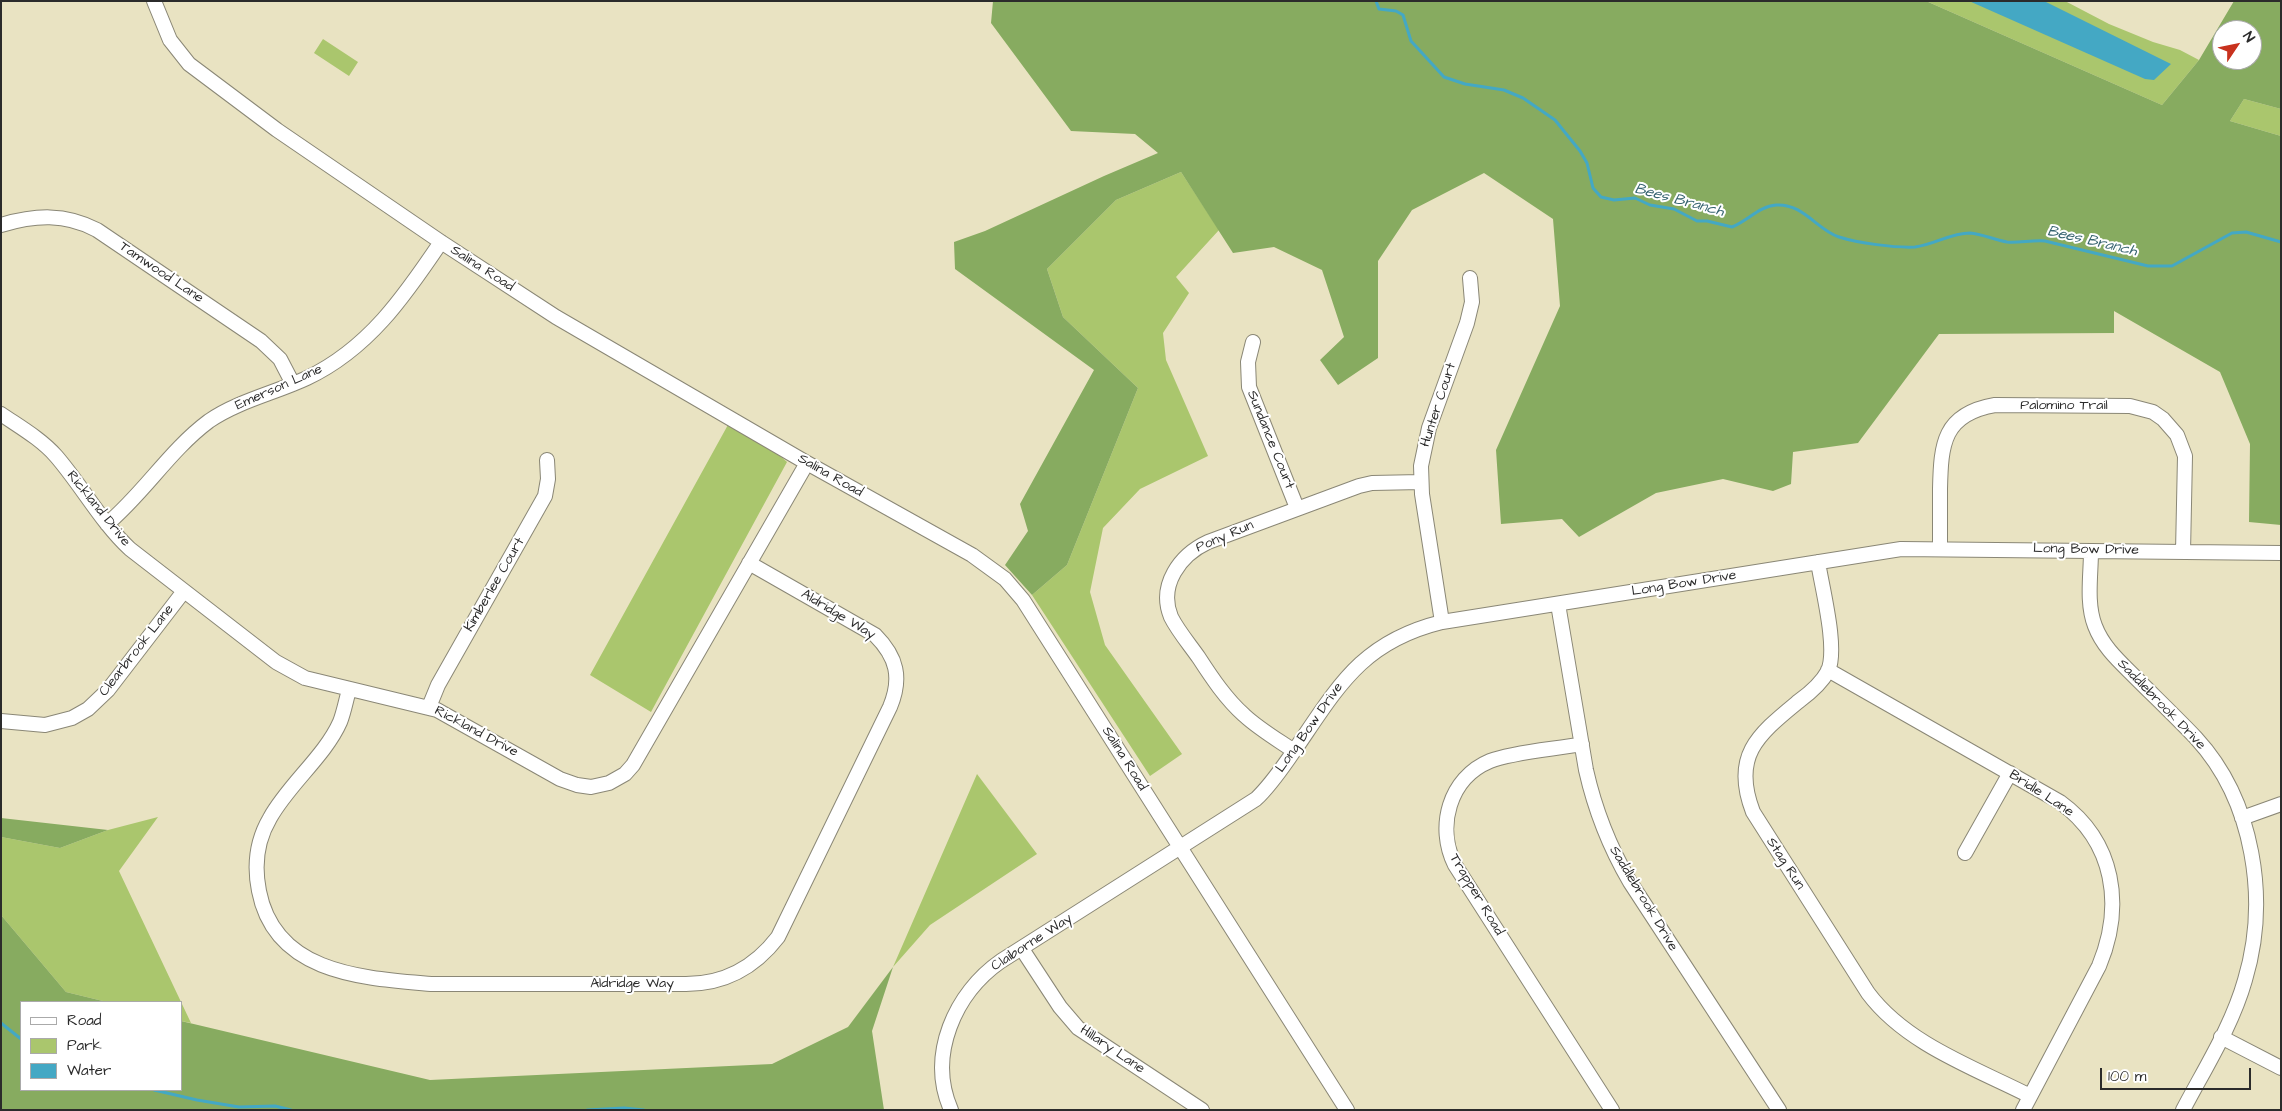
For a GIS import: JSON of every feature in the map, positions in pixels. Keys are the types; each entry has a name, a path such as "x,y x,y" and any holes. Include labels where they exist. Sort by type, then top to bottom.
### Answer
{"street":[{"name":"Salina Road","path":"154,1 174,46 189,64 203,77 277,130 556,317 972,555 1005,579 1023,600 1347,1110"},
{"name":"Tamwood Lane","path":"1,225 33,217 48,216 74,220 97,230 268,346 280,359 293,384"},
{"name":"Emerson Lane","path":"107,524 125,508 188,439 211,420 235,407 293,384 334,362 376,329 408,292 442,242"},
{"name":"Hunter Court","path":"1442,622 1421,482 1421,466 1428,428 1467,323 1472,302 1470,278"},
{"name":"Sundance Court","path":"1253,342 1248,362 1249,387 1297,508"},
{"name":"Palomino Trail","path":"1940,548 1942,448 1952,429 1965,416 1974,410 1995,405 2130,406 2153,412 2163,419 2171,426 2182,444 2185,468 2183,552"},
{"name":"Rickland Drive","path":"1,414 56,456 107,524 130,549 288,670 315,682 429,707 447,714 565,781 591,787 615,781 634,766 807,462"},
{"name":"Kimberlee Court","path":"429,707 442,678 545,496 548,486 547,460"},
{"name":"Pony Run","path":"1294,751 1245,717 1229,700 1171,616 1168,598 1171,577 1189,552 1208,542 1297,508 1372,483 1421,482"},
{"name":"Long Bow Drive","path":"1180,848 1256,799 1276,778 1341,683 1360,662 1394,638 1442,622 1901,549 2281,553"},
{"name":"Saddlebrook Drive","path":"2091,551 2090,604 2094,626 2112,654 2205,749 2227,784 2242,818 2254,871 2256,910 2245,981 2221,1037 2183,1110"},
{"name":"Stag Run","path":"1818,562 1831,642 1831,658 1828,670 1813,691 1764,730 1753,746 1745,776 1745,788 1753,812 1868,993 1883,1012 1903,1029 1922,1040 2030,1096"},
{"name":"Aldridge Way","path":"349,690 337,728 274,811 264,830 258,851 257,878 264,911 278,934 298,953 320,965 340,971 383,979 431,984 693,984 723,979 761,957 778,937 890,706 897,680 890,653 875,635 749,563"},
{"name":"Clearbrook Lane","path":"1,721 45,725 72,718 88,709 108,690 184,591"},
{"name":"Saddlebrook Drive","path":"1558,604 1592,796 1602,828 1618,863 1778,1110"},
{"name":"Bridle Lane","path":"1828,670 2060,802 2085,826 2094,838 2106,864 2114,906 2111,933 2099,966 2023,1110"},
{"name":"Trapper Road","path":"1582,744 1497,758 1477,768 1466,778 1452,798 1446,820 1446,838 1455,865 1612,1110"},
{"path":"1965,853 2010,773"},
{"path":"2242,818 2281,804"},
{"name":"Claiborne Way","path":"951,1110 945,1090 943,1060 948,1031 965,996 980,977 1001,961 1180,848"},
{"name":"Hillary Lane","path":"1022,949 1060,1007 1078,1028 1202,1110"},
{"path":"2221,1037 2281,1068"}],"green space":[{"path":"993,1 1926,1 2162,105 2199,60 2212,38 2212,70 2262,70 2262,20 2223,20 2234,1 2281,1 2281,109 2244,99 2230,121 2281,136 2281,525 2249,522 2250,444 2220,372 2114,311 2114,333 1939,334 1858,443 1793,452 1791,484 1773,491 1723,479 1656,493 1579,537 1562,519 1501,524 1496,450 1560,306 1553,219 1484,173 1412,210 1378,261 1378,358 1338,385 1320,360 1344,337 1322,270 1274,247 1233,253 1181,172 1116,200 1047,269 1063,317 1138,388 1067,565 1032,595 1005,565 1028,531 1020,504 1094,370 955,269 954,242 985,231 1158,153 1135,134 1071,131 991,23"},
{"path":"1926,1 2065,1 2109,24 2153,42 2180,50 2199,60 2162,105"},
{"path":"323,39 358,62 349,76 314,53"},
{"path":"2244,99 2281,109 2281,136 2230,121"},
{"path":"1181,172 1219,230 1176,277 1189,293 1163,333 1166,360 1208,456 1140,489 1103,528 1090,592 1105,645 1182,754 1150,776 1032,595 1067,565 1138,388 1063,317 1047,269 1116,200"},
{"path":"729,423 778,454 787,462 651,712 590,675"},
{"path":"977,774 1037,854 930,925 893,967"},
{"path":"158,817 119,871 181,1001 103,1001 66,992 1,915 1,837 60,848 108,830"},
{"path":"1,818 108,830 60,848 1,837"},
{"path":"1,915 66,992 103,1001 20,1001 20,1091 182,1091 182,1021 430,1080 772,1064 848,1027 893,967 872,1031 884,1110 1,1110"},
{"path":"182,1004 191,1023 182,1021"}],"water":[{"path":"1969,1 2044,1 2171,64 2154,80 2145,79"}],"waterway":[{"name":"Bees Branch","path":"1376,1 1379,9 1396,11 1403,15 1411,41 1444,77 1465,84 1504,90 1523,98 1555,120 1580,151 1587,163 1593,188 1601,197 1614,200 1635,198 1650,205 1674,209 1697,221 1707,221 1732,227 1764,208 1776,205 1786,206 1802,212 1831,234 1866,243 1915,247 1956,235 1970,233 2007,242 2045,241 2148,266 2172,266 2232,233 2246,232 2281,242"},
{"path":"1,1023 20,1038"},
{"path":"158,1091 239,1107 275,1106 291,1110"},
{"path":"587,1110 624,1108 644,1110"}]}
